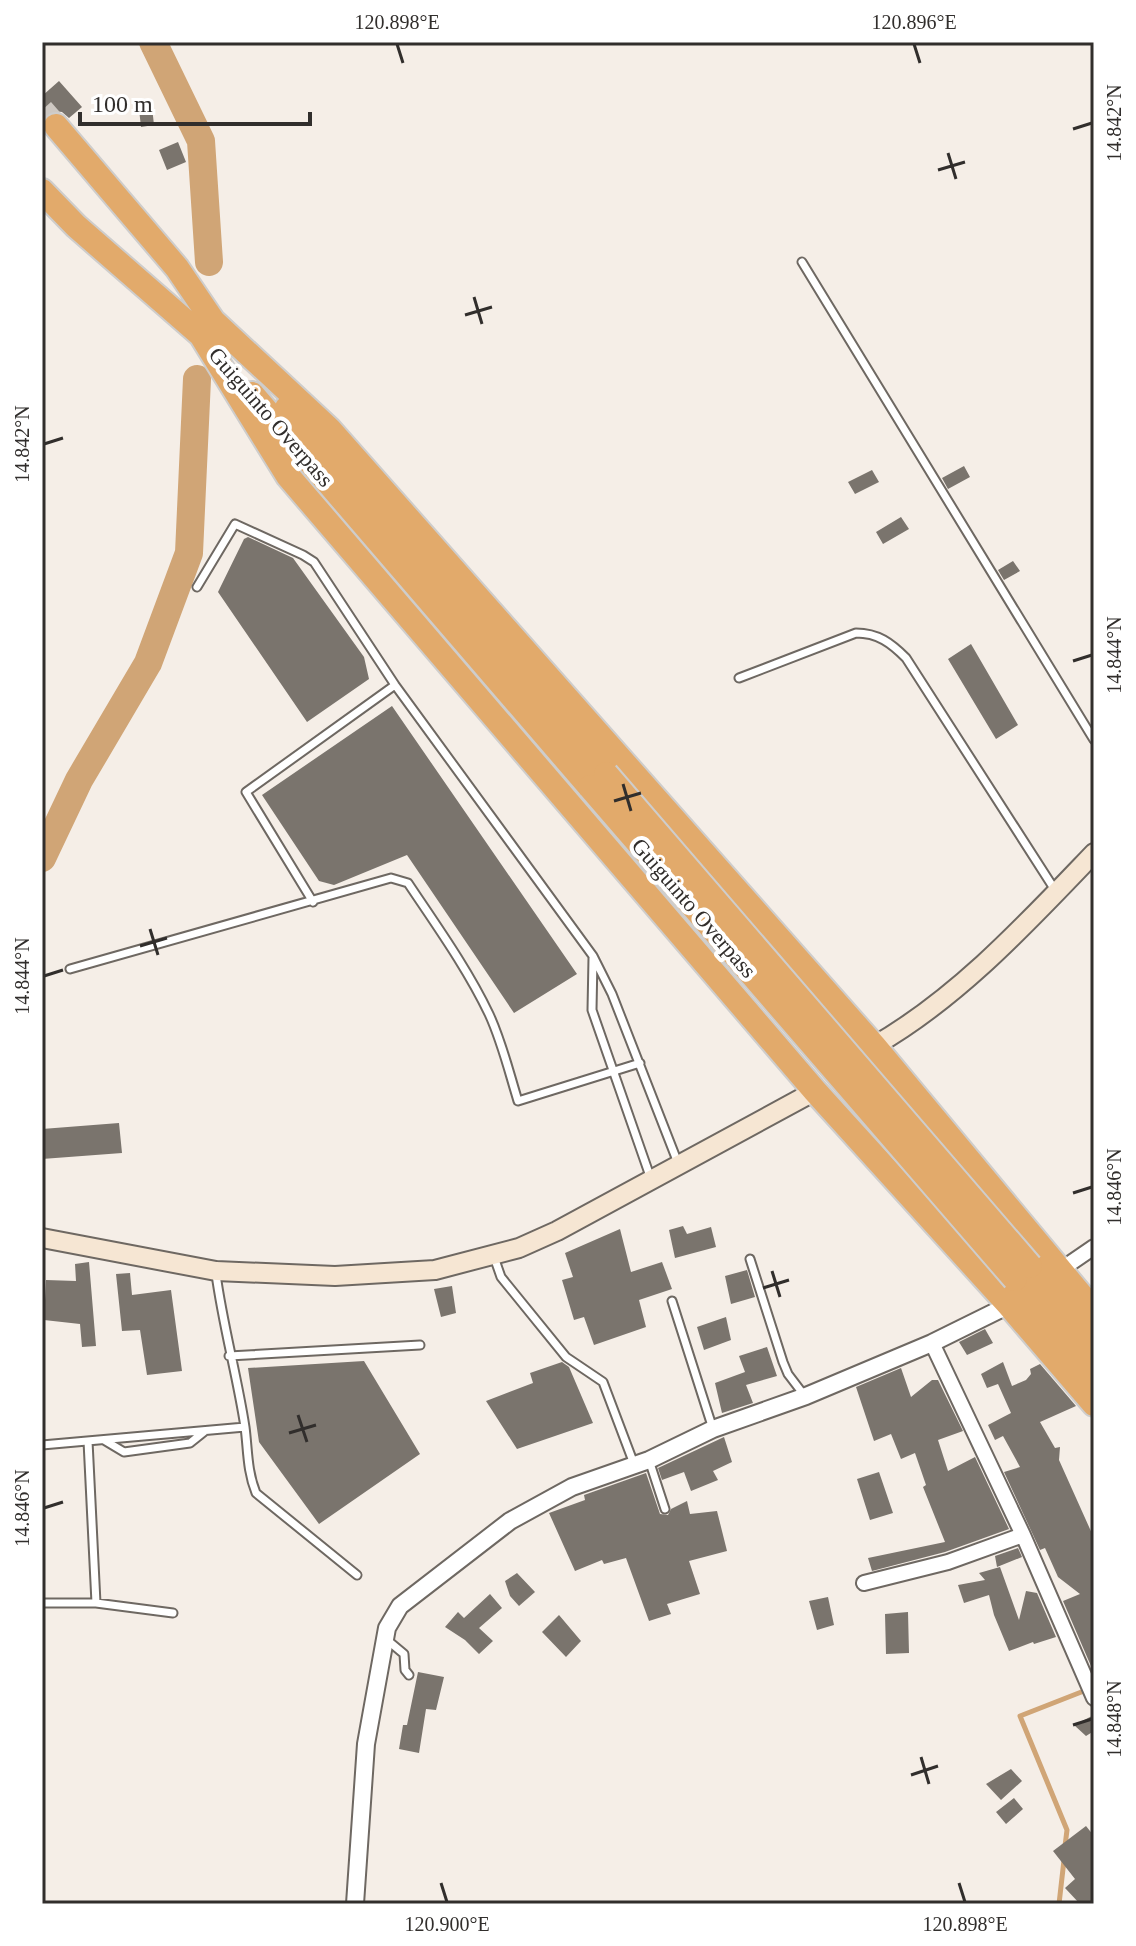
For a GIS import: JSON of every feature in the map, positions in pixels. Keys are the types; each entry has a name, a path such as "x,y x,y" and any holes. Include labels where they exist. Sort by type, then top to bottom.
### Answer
{"highway":[{"path":"56,126 177,268 288,476 815,1091 1009,1305 1094,1404"},
{"path":"42,191 76,226 207,328 329,429 874,1046 1094,1311"},
{"name":"Guiguinto Overpass","path":"207,328 1022,1273 1094,1371"},
{"name":"Guiguinto Overpass","path":"1022,1273 1094,1341"}],"main road":[{"path":"874,1046 899,1032 966,980 1094,853"},
{"path":"42,1238 216,1271 335,1276 435,1270 494,1255 557,1231 815,1091"}],"street":[{"path":"1059,1271 1094,1247"},
{"path":"355,1904 366,1744 387,1628 400,1606 510,1521 572,1487 642,1463 713,1429 806,1396 932,1343 1009,1305"},
{"path":"932,1343 1023,1535 1093,1696"},
{"path":"864,1583 948,1562 1023,1535"}],"lane":[{"path":"802,262 1094,740"},
{"path":"197,587 235,524 314,562 395,685 593,956 612,994 678,1163"},
{"path":"739,678 856,633 870,633 890,643 906,658 1057,892"},
{"path":"313,902 246,792 395,685"},
{"path":"70,969 391,878 408,883 489,1013 518,1101 640,1063"},
{"path":"593,956 592,1010 651,1179"},
{"path":"494,1255 501,1277 566,1357 603,1382 665,1509"},
{"path":"750,1259 783,1362 788,1374 806,1396"},
{"path":"216,1271 229,1356 245,1427 249,1476 256,1493 357,1575"},
{"path":"672,1301 713,1429"},
{"path":"229,1356 420,1345"},
{"path":"42,1445 245,1427"},
{"path":"103,1440 124,1452 190,1443 205,1431"},
{"path":"88,1441 96,1603"},
{"path":"42,1603 96,1603 173,1613"},
{"path":"386,1639 404,1654 405,1670 409,1675"}],"building":[{"path":"59,81 82,107 69,118 62,112 54,111 42,121 42,96"},
{"path":"152,107 154,125 141,127 139,109"},
{"path":"178,142 186,162 167,170 159,150"},
{"path":"964,466 970,477 948,489 942,478"},
{"path":"872,470 879,482 855,494 848,482"},
{"path":"901,517 909,529 883,544 876,532"},
{"path":"248,537 293,558 364,657 369,679 307,722 218,592 244,539"},
{"path":"1013,561 1020,571 1004,580 998,570"},
{"path":"971,644 1018,725 996,739 948,659"},
{"path":"392,706 577,974 514,1013 407,855 334,885 319,881 262,795"},
{"path":"119,1123 122,1153 42,1159 42,1129"},
{"path":"683,1226 687,1234 711,1227 716,1247 675,1258 669,1230"},
{"path":"620,1229 631,1272 662,1262 672,1289 639,1300 646,1327 594,1345 584,1317 574,1320 562,1280 573,1277 565,1253"},
{"path":"89,1262 96,1346 82,1347 80,1324 44,1320 46,1280 76,1281 75,1264"},
{"path":"747,1270 755,1297 731,1304 725,1276"},
{"path":"130,1273 132,1295 171,1290 182,1371 147,1375 140,1330 122,1331 116,1274"},
{"path":"452,1286 456,1313 441,1317 434,1289"},
{"path":"726,1317 731,1340 704,1350 697,1327"},
{"path":"985,1329 993,1343 967,1355 959,1342"},
{"path":"767,1347 777,1376 746,1385 753,1403 722,1413 715,1383 745,1372 739,1356"},
{"path":"364,1361 420,1454 319,1524 259,1442 248,1368"},
{"path":"562,1362 569,1367 593,1423 517,1449 486,1401 533,1383 530,1373"},
{"path":"1003,1362 1012,1386 1026,1380 1031,1374 1030,1369 1040,1364 1076,1406 1040,1422 1055,1448 1060,1447 1059,1460 1094,1538 1094,1673 1063,1601 1080,1594 1058,1577 1045,1548 1040,1550 1004,1472 1020,1467 1003,1436 995,1440 988,1425 1011,1413 998,1384 987,1388 981,1374"},
{"path":"901,1368 911,1397 932,1380 938,1380 963,1431 938,1440 948,1471 975,1457 1009,1529 945,1552 872,1571 868,1558 945,1542 923,1487 926,1485 915,1453 901,1459 891,1434 874,1441 856,1387"},
{"path":"724,1437 732,1462 713,1471 718,1480 691,1491 684,1472 662,1480 658,1468"},
{"path":"879,1472 893,1513 870,1520 857,1479"},
{"path":"646,1473 660,1514 668,1515 671,1509 687,1501 690,1514 717,1511 727,1551 689,1561 700,1594 667,1604 671,1614 649,1621 626,1558 604,1564 602,1560 575,1571 549,1513 585,1500 584,1495"},
{"path":"1018,1548 1022,1557 997,1567 995,1556"},
{"path":"1000,1567 1019,1620 1026,1591 1037,1593 1056,1637 1009,1651 989,1595 964,1603 958,1585 985,1580 979,1573"},
{"path":"517,1573 535,1592 519,1606 510,1596 505,1581"},
{"path":"490,1594 502,1608 479,1628 493,1641 479,1654 445,1627 458,1612 464,1618"},
{"path":"828,1597 834,1625 817,1630 809,1601"},
{"path":"908,1612 909,1653 886,1654 885,1614"},
{"path":"559,1615 581,1641 566,1657 542,1632"},
{"path":"418,1672 444,1677 436,1710 426,1709 419,1753 399,1749"},
{"path":"1094,1715 1094,1731 1086,1736 1074,1725"},
{"path":"1011,1769 1022,1781 1001,1800 986,1784"},
{"path":"1014,1798 1023,1809 1006,1824 996,1812"},
{"path":"1086,1826 1094,1836 1094,1904 1080,1904 1065,1888 1075,1879 1053,1851"}],"waterway":[{"path":"153,42 201,141 209,262"},
{"path":"42,858 79,780 148,663 189,553 197,379"},
{"path":"1065,1846 1067,1830 1020,1716 1089,1689"},
{"path":"1059,1904 1064,1860"}],"tunnel":[{"path":"42,110 56,126"}]}
